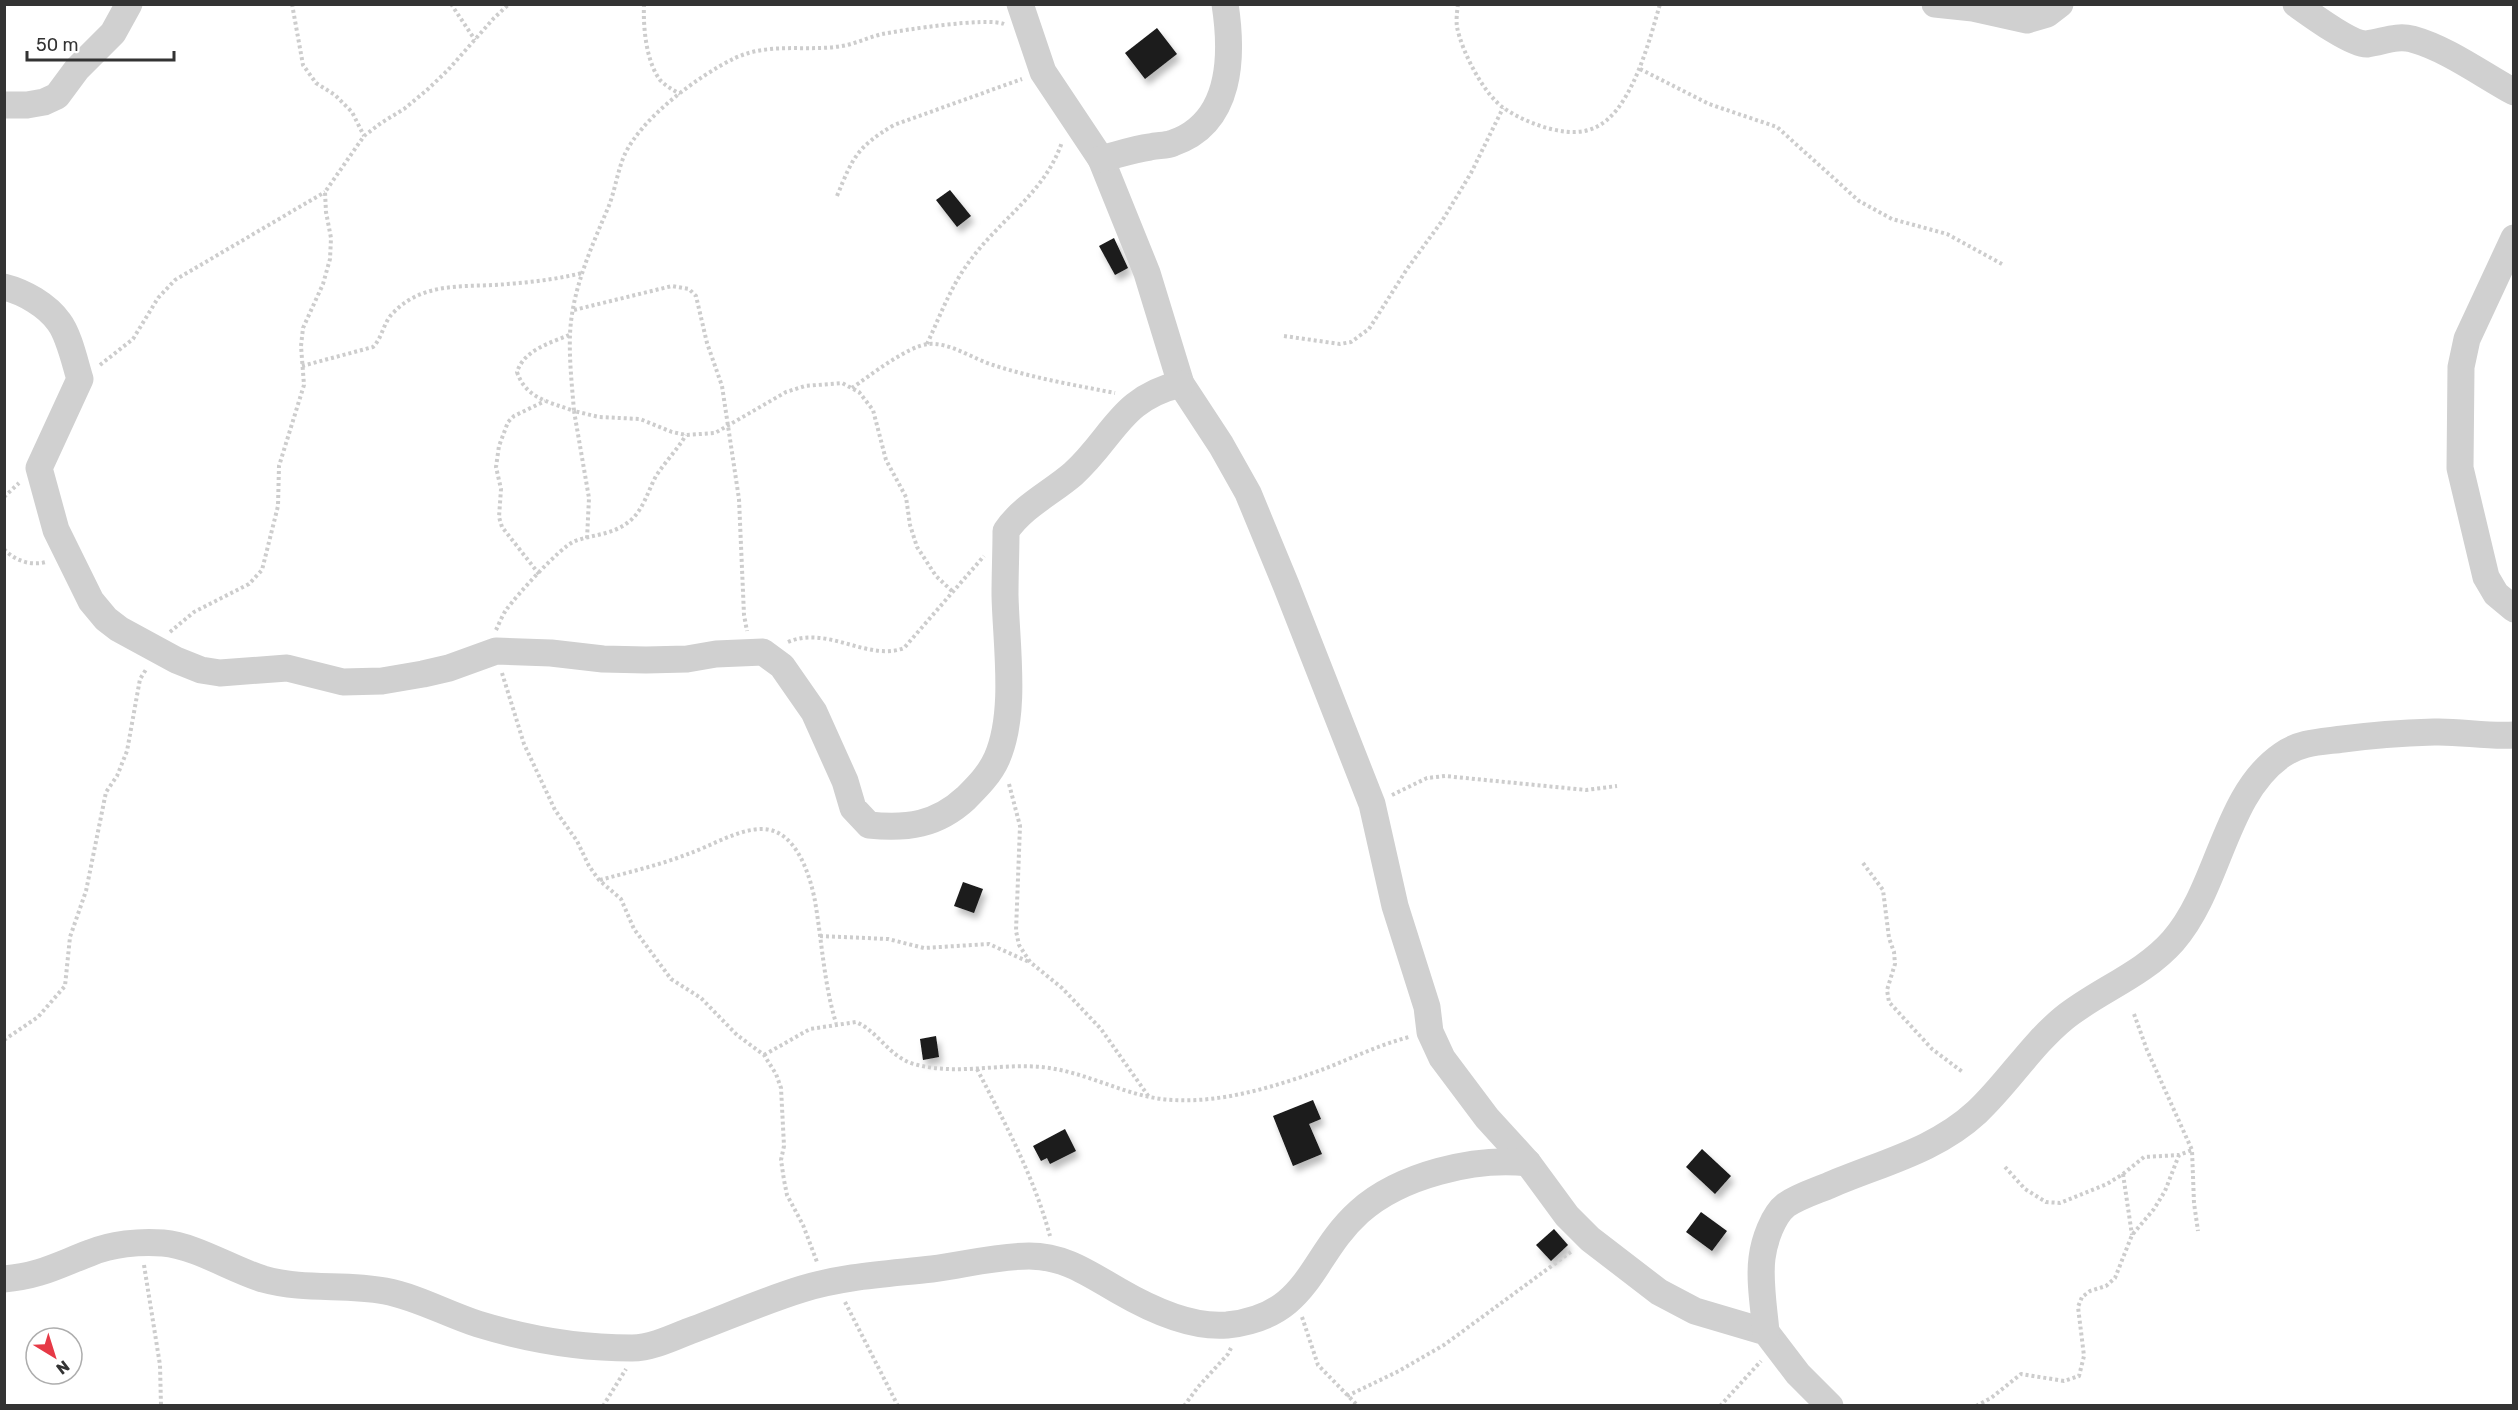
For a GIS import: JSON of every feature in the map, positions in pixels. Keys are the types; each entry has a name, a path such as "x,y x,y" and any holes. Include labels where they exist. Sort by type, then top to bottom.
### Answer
{"street":[{"path":"4,105 36,104 57,96 77,69 113,33 129,4"},
{"path":"1020,4 1042,72 1101,159 1147,273 1181,384 1248,493 1372,804 1395,906 1427,1007 1430,1032 1442,1058 1487,1118 1528,1162 1567,1216 1590,1239 1659,1292 1695,1311 1766,1332"},
{"path":"1101,159 1173,144 1194,133 1212,117 1223,93 1230,46 1225,4"},
{"path":"1935,4 1975,6 2027,20 2047,14 2060,4"},
{"path":"2296,4 2334,30 2365,44 2392,38 2411,39 2449,55 2514,92"},
{"path":"2514,238 2467,339 2461,368 2460,468 2486,578 2496,594 2514,609"},
{"path":"4,287 25,293 59,322 80,379 39,468 53,521 67,557 91,601 118,629 201,670 220,673 287,668 343,682 382,681 423,674 449,668 496,651 646,660 687,659 716,654 757,652 782,666 814,712 845,781 853,808 869,825 898,828 926,822 954,808 981,783 997,758 1006,719 1009,646 1005,596 1006,531 1021,513 1074,473 1117,421 1142,398 1162,388 1181,384"},
{"path":"1830,1406 1798,1374 1766,1332 1762,1257 1773,1222 1785,1206 1847,1178 1911,1155 1949,1135 1977,1112 2061,1021 2091,998 2145,968 2172,942 2193,914 2210,881 2229,828 2255,779 2282,755 2303,744 2368,736 2435,732 2514,735"},
{"path":"4,1279 36,1275 103,1248 141,1243 174,1245 235,1269 289,1285 381,1290 399,1294 481,1325 545,1340 606,1347 639,1348 799,1290 834,1280 1004,1257 1034,1256 1056,1258 1085,1269 1122,1293 1162,1312 1214,1326 1260,1318 1295,1296 1358,1213 1376,1199 1401,1185 1468,1164 1528,1162"}],"path":[{"path":"292,4 303,65 316,83 335,95 352,112 364,136"},
{"path":"451,4 476,40"},
{"path":"80,379 133,339 158,298 175,280 220,251 290,214 325,192 364,136 404,110 427,90 509,4"},
{"path":"644,4 646,42 652,63 659,78 680,94"},
{"path":"1458,4 1457,24 1461,43 1484,88 1503,108 1537,125 1564,132 1584,132 1597,127 1609,118 1640,69 1660,4"},
{"path":"587,539 589,498 574,411 570,334 573,310 582,273 612,199 625,155 652,116 680,94 735,58 772,49 848,45 884,34 980,23 1000,22 1029,36"},
{"path":"1640,69 1709,104 1777,127 1859,201 1892,219 1947,234 2002,264"},
{"path":"837,196 852,160 861,147 894,125 1042,72"},
{"path":"1284,336 1340,344 1351,342 1369,329 1407,269 1442,221 1471,173 1503,108"},
{"path":"927,344 955,284 969,262 1046,177 1056,159 1071,116"},
{"path":"4,1040 38,1017 65,986 70,938 86,891 106,792 117,776 127,751 140,679 155,649 180,622 194,612 249,584 262,570 278,506 279,466 304,385 303,327 323,284 330,259 331,238 325,192"},
{"path":"302,366 373,347 379,341 385,323 394,311 432,289 464,285 507,284 582,273"},
{"path":"573,310 672,286 689,289 696,296 707,344 722,386 730,426 739,499 744,615 757,652 799,637 809,636 891,653 904,648 1006,531"},
{"path":"570,334 536,350 523,359 517,372 527,391 545,401 574,411 599,417 640,419 686,435 715,433 786,392 805,386 842,383 859,392 873,410 886,460 906,497 910,525 917,547 936,576 952,591"},
{"path":"852,388 893,359 927,344 951,348 991,365 1048,381 1142,398"},
{"path":"539,574 502,527 499,517 501,489 496,467 499,446 508,422 514,416 545,401"},
{"path":"686,435 673,457 658,474 646,500 630,521 613,532 576,541 565,547 504,612 496,631 496,651 512,708 529,754 555,810 577,841 589,866 599,880 621,899 634,929 671,979 701,998 737,1035 764,1055 776,1074 782,1088 784,1146 781,1160 787,1195 807,1235 814,1257 834,1280 898,1406"},
{"path":"4,549 20,561 37,565 67,557"},
{"path":"997,758 1012,792 1020,826 1016,931 1019,945 1030,962"},
{"path":"1372,804 1427,778 1445,776 1586,790 1617,786"},
{"path":"599,880 686,855 746,832 763,829 775,832 790,843 809,878 829,1000 836,1023"},
{"path":"1863,863 1883,890 1895,964 1887,990 1889,1002 1932,1048 1964,1073"},
{"path":"820,936 888,939 924,948 989,944 1030,962 1062,988 1101,1029 1150,1098"},
{"path":"2134,1014 2147,1050 2192,1150 2194,1203 2198,1230"},
{"path":"764,1055 810,1029 836,1023 856,1022 888,1049 914,1064 943,1069 977,1070 1027,1065 1052,1068 1150,1098 1174,1100 1217,1098 1239,1094 1323,1069 1391,1042 1430,1032"},
{"path":"977,1070 1028,1173 1045,1217 1056,1258"},
{"path":"2005,1167 2025,1188 2046,1202 2060,1203 2078,1197 2123,1174 2144,1157 2179,1155 2192,1150"},
{"path":"1976,1406 1991,1398 2021,1374 2064,1381 2079,1376 2084,1356 2078,1307 2082,1297 2112,1282 2132,1235 2165,1191 2179,1155"},
{"path":"2123,1174 2132,1235"},
{"path":"1347,1396 1399,1371 1444,1345 1590,1239"},
{"path":"141,1243 152,1329 160,1365 161,1406"},
{"path":"1295,1296 1318,1365 1358,1406"},
{"path":"1185,1406 1198,1387 1228,1354 1240,1323"},
{"path":"1720,1406 1761,1363 1760,1344 1766,1332"},
{"path":"603,1406 639,1348"}],"building":[{"path":"1157,28 1177,54 1145,79 1125,53"},
{"path":"950,190 971,216 957,227 936,200"},
{"path":"1114,238 1128,268 1115,275 1099,246"},
{"path":"963,882 983,889 974,913 954,906"},
{"path":"936,1036 939,1057 923,1060 920,1039"},
{"path":"1313,1100 1321,1119 1309,1124 1322,1154 1293,1166 1273,1116"},
{"path":"1065,1129 1076,1151 1050,1164 1047,1158 1041,1161 1033,1146"},
{"path":"1702,1149 1731,1176 1715,1194 1686,1167"},
{"path":"1701,1212 1727,1231 1712,1251 1686,1232"},
{"path":"1554,1229 1568,1245 1551,1261 1536,1245"}]}
